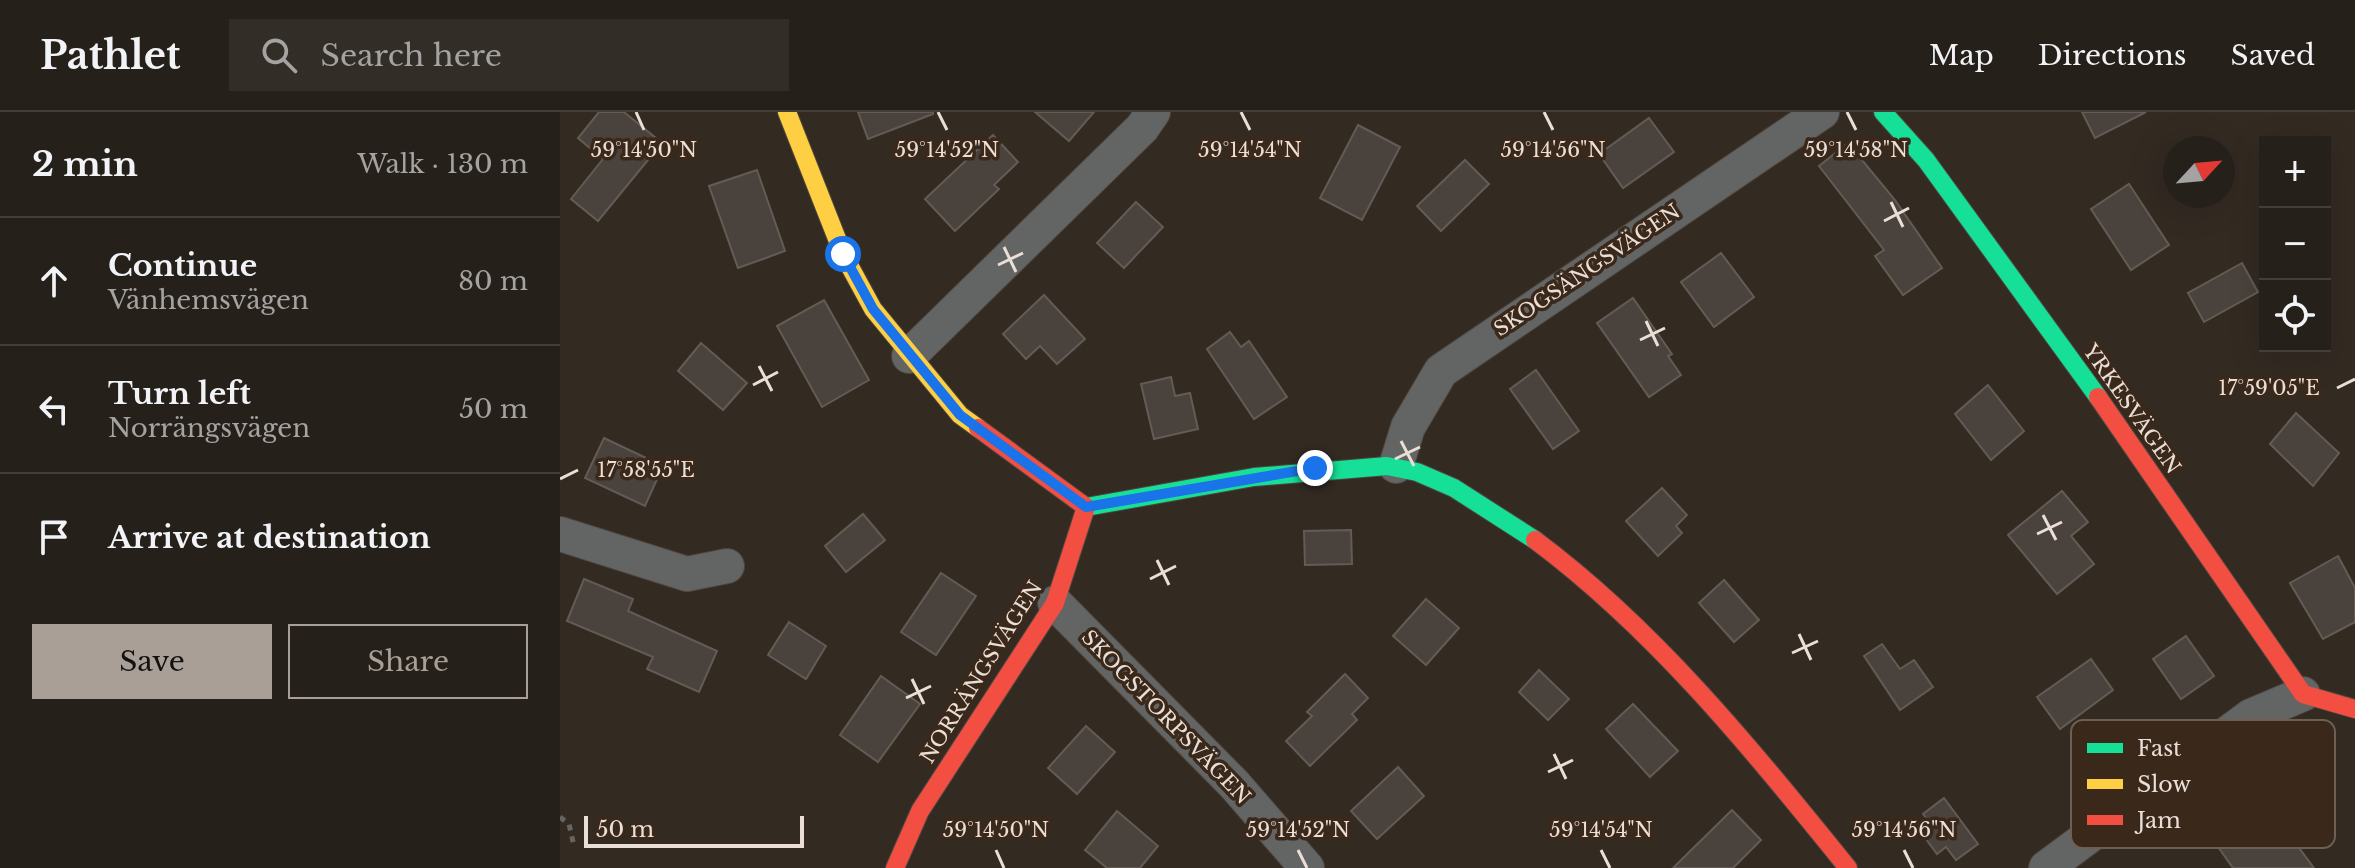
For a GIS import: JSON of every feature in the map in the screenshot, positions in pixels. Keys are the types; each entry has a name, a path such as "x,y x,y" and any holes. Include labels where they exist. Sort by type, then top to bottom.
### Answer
{"street":[{"path":"787,112 843,254 873,309 960,415 1086,507 1315,468 1396,466 1450,486 1483,504 1572,568 1615,605 1708,697 1848,868"},
{"path":"909,356 1142,128 1153,112"},
{"name":"SKOGSÄNGSVÄGEN","path":"1396,466 1408,427 1441,371 1822,112"},
{"name":"YRKESVÄGEN","path":"1883,112 1926,160 2040,313 2303,694"},
{"name":"NORRÄNGSVÄGEN","path":"895,868 920,811 1055,603 1086,507"},
{"path":"560,534 687,574 727,566"},
{"name":"SKOGSTORPSVÄGEN","path":"1055,603 1234,784 1307,868"},
{"path":"2246,720 2303,694 2355,709"},
{"path":"2046,868 2073,848"}],"path":[{"path":"560,817 569,824 574,846"}],"building":[{"path":"599,112 624,112 662,143 598,221 571,199 603,159 578,138"},
{"path":"858,112 933,112 933,114 868,139"},
{"path":"1035,112 1094,112 1069,141"},
{"path":"2082,112 2146,112 2095,138"},
{"path":"1649,118 1674,152 1623,188 1599,154"},
{"path":"1358,125 1400,147 1362,220 1320,198"},
{"path":"993,135 1018,162 994,185 999,189 955,231 925,199"},
{"path":"1848,143 1895,200 1942,268 1903,295 1875,256 1884,250 1819,166"},
{"path":"1465,160 1489,184 1441,231 1417,206"},
{"path":"757,170 785,251 738,268 709,186"},
{"path":"2129,184 2169,245 2131,270 2091,209"},
{"path":"1136,202 1163,227 1124,268 1097,243"},
{"path":"1721,253 1754,297 1714,327 1681,282"},
{"path":"2242,263 2258,292 2204,322 2188,293"},
{"path":"1044,295 1085,339 1057,364 1040,346 1026,359 1003,334"},
{"path":"1633,298 1672,354 1668,356 1681,375 1649,397 1597,323"},
{"path":"824,300 869,380 822,407 777,326"},
{"path":"1230,332 1241,347 1249,341 1287,397 1254,419 1207,349"},
{"path":"701,343 747,383 723,410 678,371"},
{"path":"1536,370 1579,431 1553,449 1510,389"},
{"path":"1171,377 1175,396 1190,393 1198,429 1154,439 1141,384"},
{"path":"1988,385 2024,431 1991,460 1955,414"},
{"path":"2296,413 2339,453 2313,486 2270,444"},
{"path":"604,438 663,466 645,506 585,478"},
{"path":"1662,488 1687,515 1676,526 1682,533 1658,556 1626,521"},
{"path":"2062,491 2088,522 2071,536 2094,564 2057,594 2008,535"},
{"path":"863,514 885,540 846,572 825,546"},
{"path":"1351,530 1352,564 1305,565 1304,531"},
{"path":"2338,556 2355,588 2355,622 2323,639 2290,583"},
{"path":"941,573 976,596 936,655 901,632"},
{"path":"584,579 633,599 628,611 717,651 699,692 647,669 653,657 567,621"},
{"path":"1724,580 1759,620 1734,642 1699,603"},
{"path":"1426,599 1459,628 1426,665 1393,636"},
{"path":"789,622 826,646 806,679 768,655"},
{"path":"2186,636 2214,676 2181,699 2153,659"},
{"path":"1882,644 1900,669 1914,660 1933,687 1900,710 1864,656"},
{"path":"2091,659 2113,690 2060,729 2037,697"},
{"path":"1539,670 1569,699 1548,720 1519,692"},
{"path":"1345,674 1368,698 1352,714 1357,720 1310,766 1286,741 1312,716 1307,712"},
{"path":"881,676 920,704 878,762 840,735"},
{"path":"1633,704 1678,751 1650,777 1606,729"},
{"path":"1086,726 1115,752 1077,794 1048,768"},
{"path":"1398,767 1424,796 1377,839 1351,811"},
{"path":"1944,798 1978,844 1956,860 1946,847 1937,854 1920,831 1930,823 1923,814"},
{"path":"1732,810 1761,840 1733,868 1673,868"},
{"path":"1117,811 1158,846 1140,868 1107,868 1085,850"},
{"path":"2219,848 2299,848 2314,868 2233,868"}],"traffic: fast":[{"path":"1883,112 1926,160 2098,397"},
{"path":"1086,507 1254,477 1387,466 1417,472 1454,488 1535,540"}],"traffic: slow":[{"path":"787,112 843,254 873,309 960,415 978,428"}],"traffic: jam":[{"path":"2098,397 2303,694 2355,709"},
{"path":"978,428 1086,507"},
{"path":"895,868 920,811 1055,603 1086,507"},
{"path":"1535,540 1580,575 1663,653 1702,694 1848,868"}],"route":[{"path":"843,254 873,309 960,415 1086,507 1315,468"}]}
